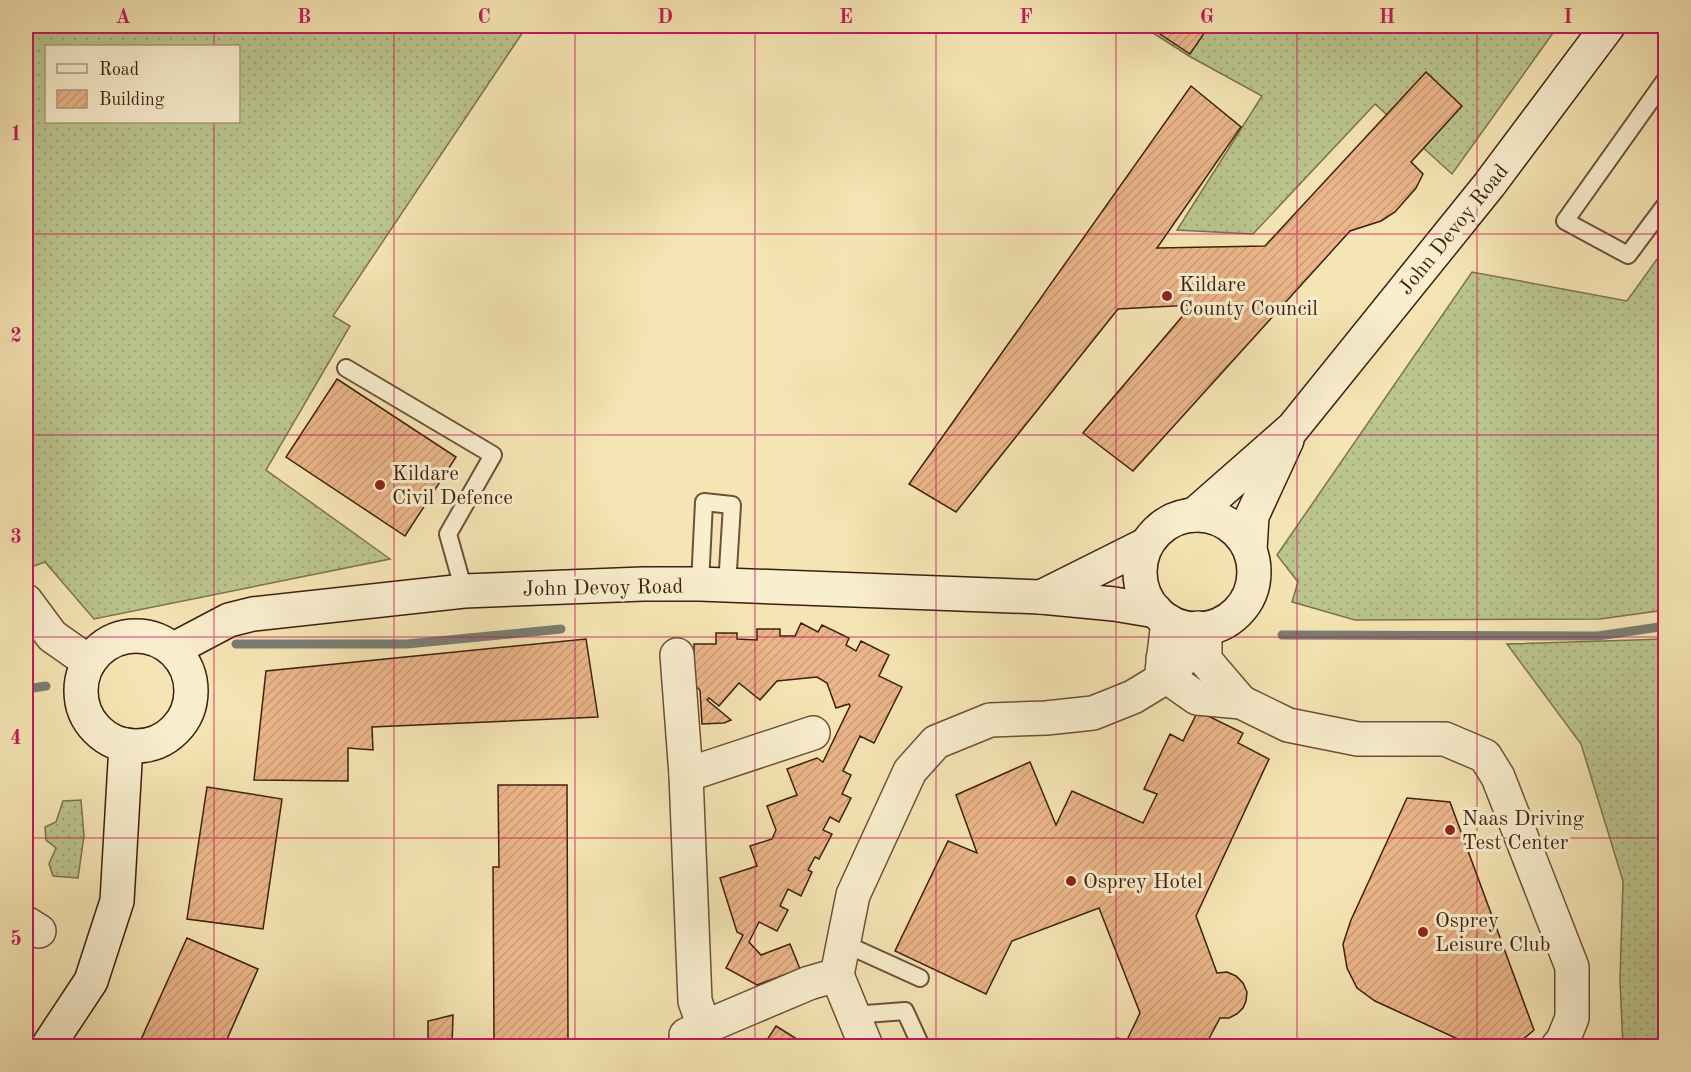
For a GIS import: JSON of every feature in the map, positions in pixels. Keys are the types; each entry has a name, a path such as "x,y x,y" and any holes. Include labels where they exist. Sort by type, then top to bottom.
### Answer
{"street":[{"name":"John Devoy Road","path":"1194,515 1293,428 1489,185 1608,26"},
{"name":"John Devoy Road","path":"1250,550 1252,516 1293,428"},
{"path":"1182,622 1230,618 1244,605 1252,588 1254,569 1250,550 1241,535 1228,523 1212,516 1194,515 1176,519 1159,529 1148,544 1141,560 1141,578 1146,596 1182,622 1205,660 1241,702"},
{"name":"John Devoy Road","path":"1041,597 1148,544"},
{"name":"John Devoy Road","path":"174,649 229,620 253,614 464,591 713,585 1041,597 1114,604 1182,622"},
{"path":"26,601 52,636 88,662"},
{"path":"866,1047 837,975 853,895 910,771 936,742 990,720 1046,718 1093,713 1132,697 1164,670 1182,622"},
{"path":"128,636 144,636 160,640 174,649 185,664 191,680 192,698 186,716 176,730 161,740 144,746 126,745 109,739 95,728 86,713 81,696 82,679 88,662 99,649 112,640 128,636"},
{"path":"677,655 686,775 696,1037 809,984 837,975"},
{"path":"1164,670 1197,698 1241,702 1288,725 1358,739 1445,738 1485,756 1498,777 1572,967 1572,1018 1558,1047"},
{"path":"686,775 813,733"},
{"path":"48,1047 91,981 117,901 126,745"}],"lane":[{"path":"1665,79 1565,220 1629,255 1665,204"},
{"path":"346,368 493,455 448,534 464,591"},
{"path":"704,501 732,506 713,585 704,501"},
{"path":"843,943 920,978"},
{"path":"853,1015 905,1011 921,1047"}],"green space":[{"path":"26,26 527,26 333,316 350,326 266,470 390,559 94,619 45,562 26,569"},
{"path":"1142,26 1558,26 1452,174 1375,104 1253,234 1177,230 1262,96 1189,56"},
{"path":"1665,248 1665,610 1600,619 1355,620 1292,602 1298,582 1277,555 1472,272 1627,301"},
{"path":"1665,639 1665,1046 1623,1046 1620,981 1623,881 1581,744 1507,644"},
{"path":"81,800 84,836 78,878 53,876 49,864 56,848 46,840 45,827 56,822 63,801"}],"building":[{"path":"1148,26 1209,26 1190,54"},
{"name":"Kildare County Council","path":"1426,72 1462,106 1411,162 1423,174 1416,188 1395,212 1381,221 1350,231 1133,471 1083,433 1192,305 1118,309 956,512 909,484 1191,86 1241,127 1157,248 1265,246"},
{"path":"337,379 456,457 405,536 286,457"},
{"path":"801,623 818,632 822,625 849,638 846,645 856,651 861,641 889,655 879,676 902,687 874,743 860,736 843,771 851,775 842,794 851,798 839,822 830,817 823,830 832,834 819,859 815,857 808,870 812,872 801,896 788,889 780,906 788,910 777,931 759,922 749,942 761,955 790,944 800,969 757,985 726,968 743,935 737,932 720,878 757,866 750,846 772,839 776,830 767,806 797,795 787,769 817,758 823,762 850,706 849,704 836,708 827,683 817,677 777,681 760,700 739,683 719,706 709,698 707,700 731,720 724,723 702,724 700,690 694,685 694,644 716,644 716,633 737,633 737,639 757,640 757,629 780,629 780,636 795,636"},
{"path":"586,639 598,717 372,727 373,750 348,748 348,781 254,780 266,671"},
{"name":"Osprey Hotel","path":"1198,711 1243,733 1238,743 1269,759 1196,916 1217,973 1227,972 1236,976 1243,983 1247,992 1243,1008 1229,1018 1220,1018 1205,1046 1097,1046 1117,1038 1127,1040 1140,1013 1099,908 1012,941 986,994 895,951 948,841 977,853 956,795 1030,762 1056,825 1072,791 1143,823 1157,794 1144,789 1170,734 1183,741"},
{"path":"498,785 567,785 568,1039 494,1039 493,867 499,867"},
{"path":"207,787 282,799 263,929 187,919"},
{"name":"Osprey Leisure Club","path":"1407,798 1450,802 1534,1030 1515,1046 1473,1046 1375,1001 1357,988 1347,968 1343,944 1351,920"},
{"path":"187,938 258,969 224,1046 138,1046"},
{"path":"453,1015 452,1046 428,1046 428,1021"},
{"path":"776,1026 808,1046 763,1046"},
{"path":"570,1045 570,1046 502,1046"}],"waterway":[{"path":"1282,635 1598,636 1666,626"},
{"path":"236,644 407,644 561,629"},
{"path":"26,689 46,686"}],"place":[{"name":"Kildare County Council","path":"1167,296"},
{"name":"Kildare Civil Defence","path":"380,485"},
{"name":"Naas Driving Test Center","path":"1450,830"},
{"name":"Osprey Hotel","path":"1071,881"},
{"name":"Osprey Leisure Club","path":"1423,932"}]}
